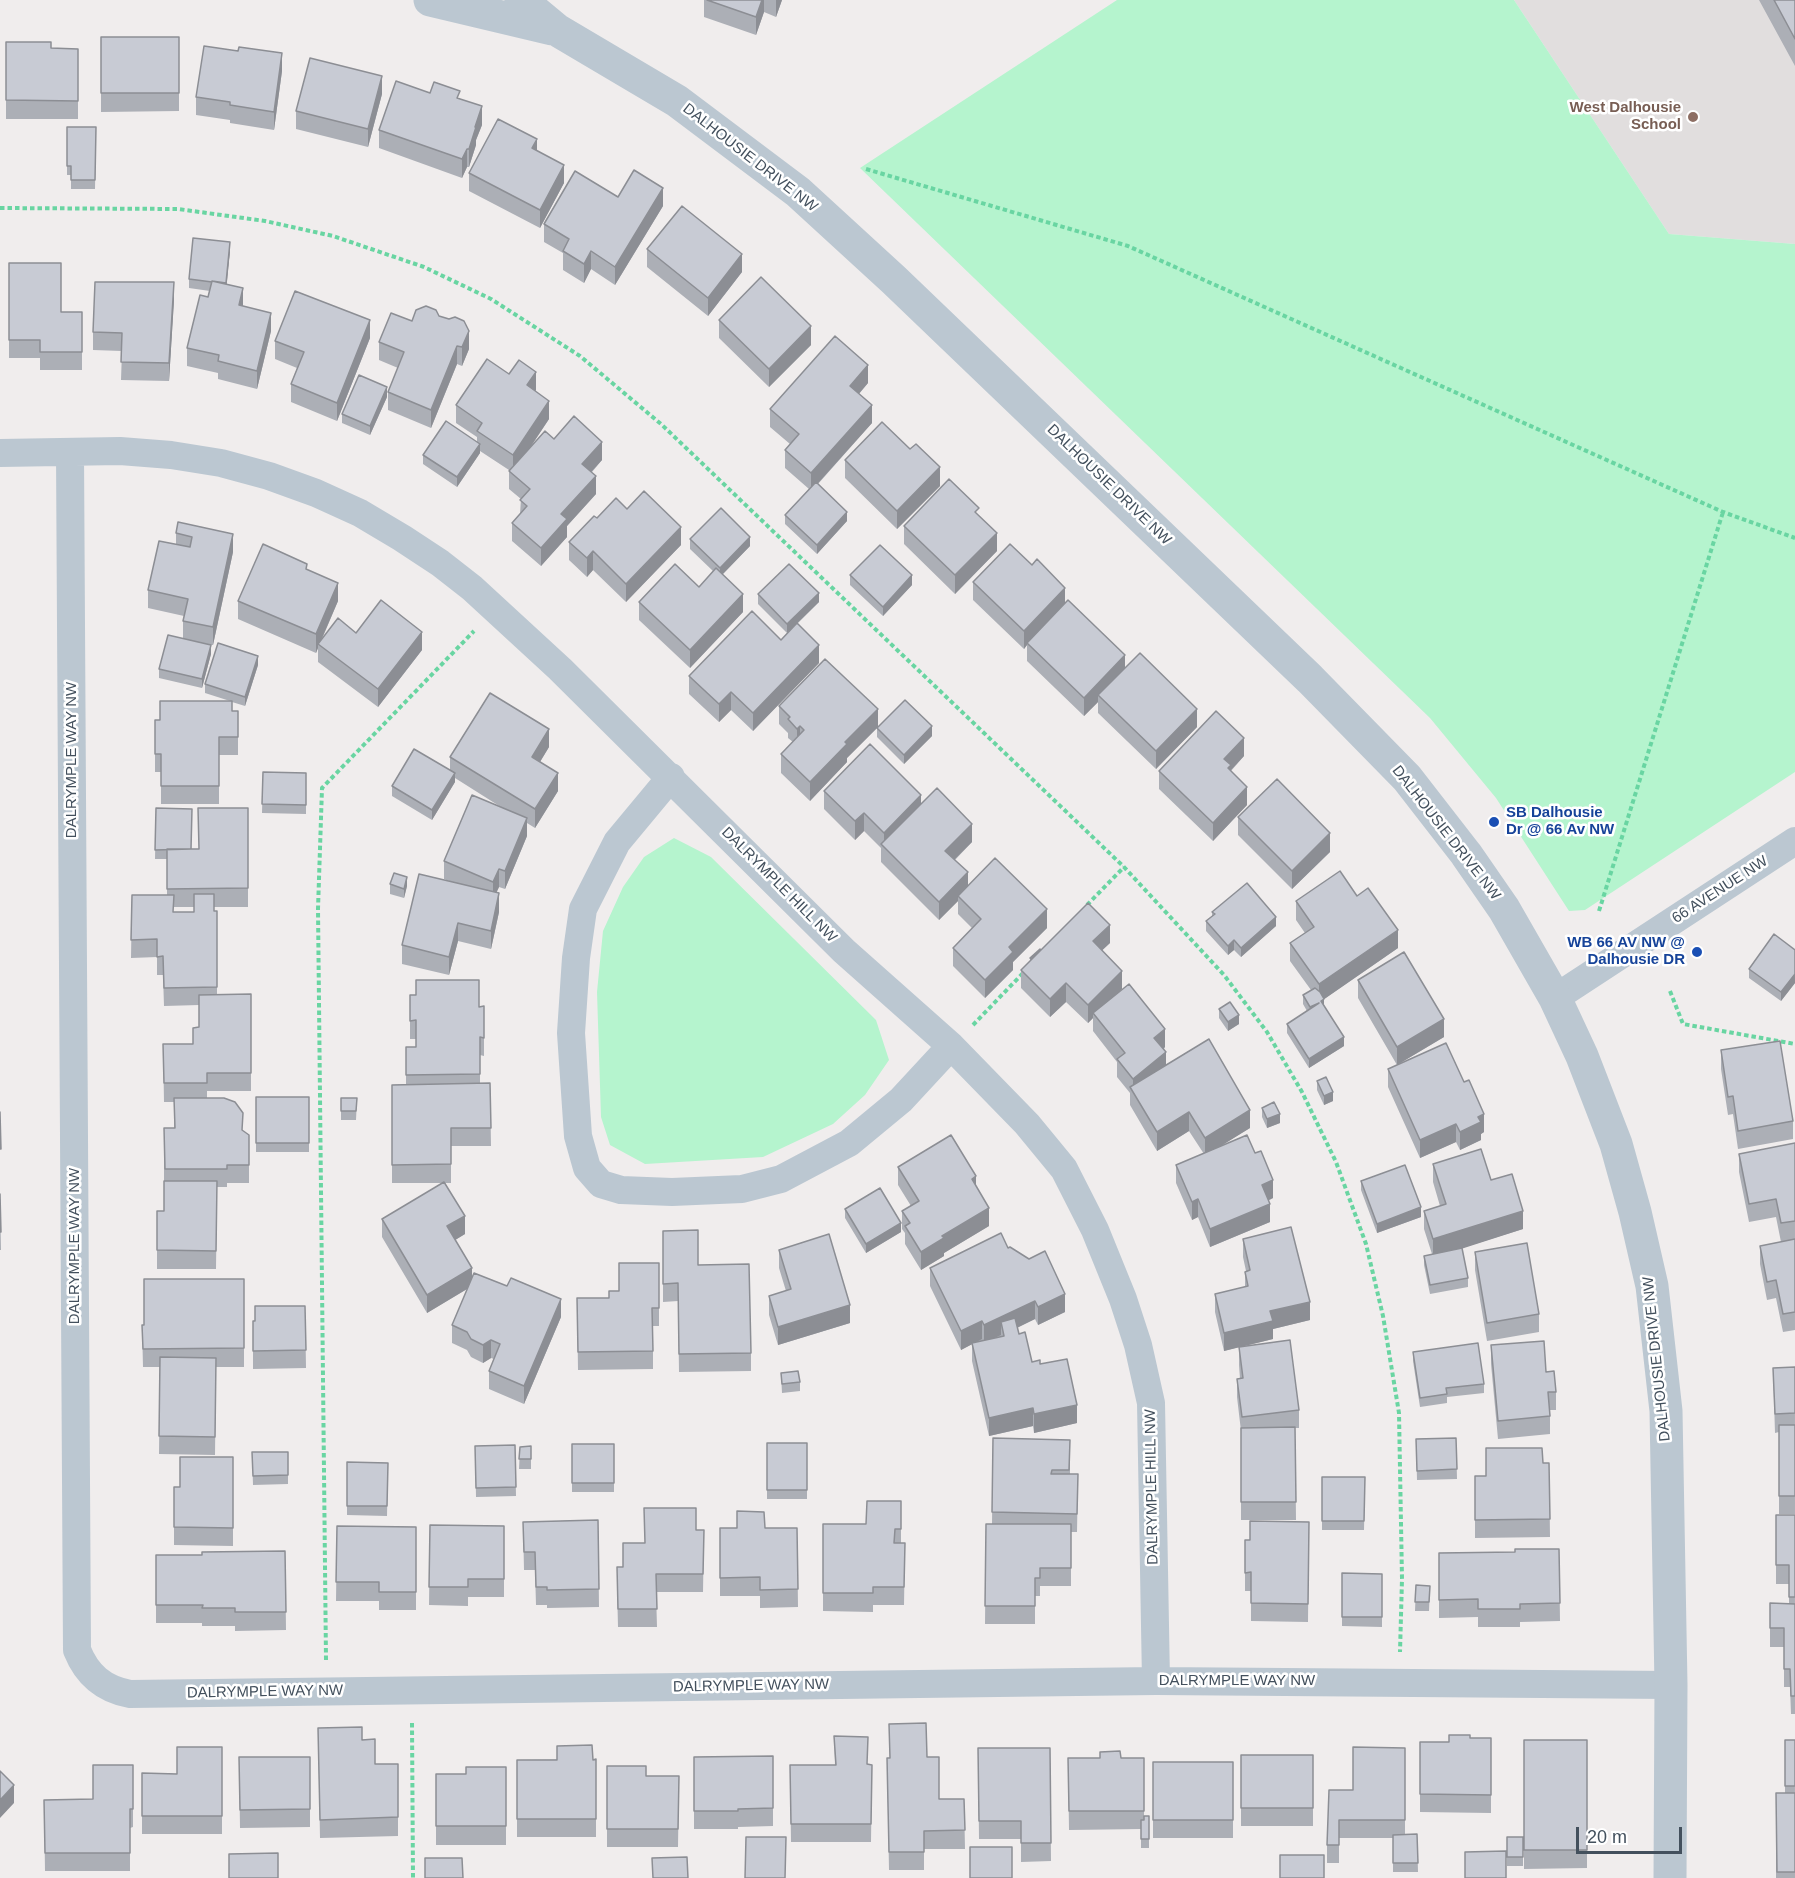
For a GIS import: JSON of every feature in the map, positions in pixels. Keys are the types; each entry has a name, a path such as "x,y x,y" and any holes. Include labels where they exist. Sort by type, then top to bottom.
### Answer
{"street":[{"name":"DALHOUSIE DRIVE NW","path":"430,0 557,30"},
{"name":"DALHOUSIE DRIVE NW","path":"521,0 557,30 677,101 798,192 1001,381 1310,679 1407,778 1466,854 1504,909 1555,998 1582,1056 1616,1144 1652,1286 1666,1411 1671,1685 1670,1878"},
{"name":"DALRYMPLE HILL NW","path":"0,453 120,452 171,455 221,464 316,493 360,513 402,538 440,563 495,609 560,669 844,951 951,1046 1027,1124 1064,1169 1095,1230 1123,1299 1138,1345 1151,1404 1156,1681"},
{"name":"DALRYMPLE WAY NW","path":"70,453 77,1650 82,1663 99,1682 108,1688 130,1694 1156,1681 1671,1685"},
{"path":"671,777 617,842 583,909 576,958 571,1033 578,1136 586,1168 602,1184 621,1190 672,1192 741,1189 781,1179 849,1143 901,1100 951,1046"},
{"name":"66 AVENUE NW","path":"1555,998 1795,841"}],"path":[{"path":"866,169 1128,246 1723,512 1795,538"},
{"path":"0,208 178,209 265,221 333,236 424,267 491,299 580,356 661,424 1124,867 1224,975 1267,1032 1302,1092 1336,1162 1366,1244 1383,1316 1399,1413 1402,1579 1400,1652"},
{"path":"1599,911 1723,512"},
{"path":"327,1691 318,909 322,788 495,609"},
{"path":"1083,910 1124,867"},
{"path":"951,1046 1026,969"},
{"path":"1670,991 1683,1024 1795,1044"},
{"path":"411,1690 413,1878"}],"shaded area":[{"name":"West Dalhousie School","path":"1514,0 1795,0 1795,244 1669,234"}],"green space":[{"path":"1117,0 1514,0 1669,234 1795,244 1795,772 1585,910 1569,911 1496,798 1430,718 860,168"},
{"path":"674,838 711,857 876,1020 889,1060 865,1095 833,1124 763,1157 645,1164 610,1145 601,1117 597,992 603,931 623,887 644,857"}],"building":[{"path":"707,0 762,0 756,17"},
{"path":"1774,0 1795,0 1795,39"},
{"path":"101,37 179,37 179,93 101,93"},
{"path":"6,42 51,42 51,48 78,49 78,101 6,100"},
{"path":"204,46 238,51 239,47 282,53 274,112 196,97"},
{"path":"310,58 382,76 368,129 296,111"},
{"path":"396,81 430,93 434,82 460,91 457,98 482,106 469,149 462,159 379,130"},
{"path":"498,119 537,139 532,148 564,165 540,210 469,173"},
{"path":"67,127 96,127 95,180 71,180 71,166 67,166"},
{"path":"634,170 663,188 615,267 591,251 584,264 563,251 569,239 544,224 575,171 618,197"},
{"path":"682,206 742,254 708,298 647,249"},
{"path":"193,238 230,242 226,283 189,279"},
{"path":"9,263 61,263 61,312 82,312 82,352 40,352 40,340 9,340"},
{"path":"761,277 811,326 769,369 719,320"},
{"path":"212,281 243,288 239,305 271,313 257,371 218,361 219,355 187,348 200,295 208,297"},
{"path":"95,282 174,282 169,363 121,362 122,333 93,332"},
{"path":"295,291 370,320 337,403 291,384 304,352 275,341"},
{"path":"426,306 436,310 439,316 449,319 455,317 464,321 469,331 462,347 457,346 431,410 388,392 404,352 379,342 391,313 412,321 416,310"},
{"path":"835,336 868,365 850,386 872,405 811,473 785,450 799,434 770,409"},
{"path":"487,359 509,374 519,360 536,372 527,385 549,401 513,455 477,431 482,423 456,405"},
{"path":"359,375 387,387 370,426 342,414"},
{"path":"574,416 602,442 582,464 596,476 561,514 567,519 541,548 512,523 527,506 520,500 530,489 509,471 545,431 554,439"},
{"path":"446,421 480,444 457,477 423,455"},
{"path":"882,422 910,449 916,444 940,467 897,511 845,460"},
{"path":"949,479 979,508 975,512 997,533 955,575 904,526"},
{"path":"816,482 847,512 817,545 785,515"},
{"path":"644,491 681,527 626,584 593,551 587,558 569,542 594,516 597,518 616,498 627,509"},
{"path":"721,508 750,537 720,568 690,539"},
{"path":"178,522 233,534 213,627 183,621 188,599 148,590 159,541 190,547 192,537 176,533"},
{"path":"263,544 307,564 306,569 338,583 316,634 238,601"},
{"path":"1010,544 1032,565 1037,559 1065,588 1024,631 973,582"},
{"path":"880,545 912,575 883,607 850,575"},
{"path":"675,564 699,587 716,568 743,594 690,650 639,602"},
{"path":"789,564 819,593 787,624 758,594"},
{"path":"381,600 422,632 378,689 318,644 338,618 356,633"},
{"path":"1068,600 1125,655 1084,698 1027,643"},
{"path":"752,611 781,640 797,623 819,645 753,713 731,692 719,704 689,676"},
{"path":"168,635 211,645 202,679 159,669"},
{"path":"218,643 258,656 245,697 205,684"},
{"path":"1140,653 1197,709 1156,751 1098,695"},
{"path":"825,659 878,709 810,782 781,754 804,730 800,726 797,729 788,719 790,717 779,706"},
{"path":"490,693 549,729 532,757 558,773 535,809 450,757"},
{"path":"905,700 932,726 904,755 877,728"},
{"path":"160,701 232,701 232,711 238,711 238,737 219,737 219,786 161,786 161,754 155,754 155,720 160,720"},
{"path":"1216,711 1244,738 1224,759 1231,765 1228,768 1247,787 1213,823 1159,771"},
{"path":"870,744 921,795 884,833 864,813 855,821 824,791"},
{"path":"414,749 455,773 432,810 392,786"},
{"path":"263,772 306,773 306,805 262,804"},
{"path":"1277,779 1330,833 1292,871 1238,817"},
{"path":"937,788 972,824 945,851 968,872 939,902 881,844"},
{"path":"472,795 527,818 505,871 499,869 493,882 444,861"},
{"path":"156,808 192,809 191,849 155,850"},
{"path":"198,808 248,808 248,888 167,889 167,849 199,849"},
{"path":"995,858 1047,909 1009,947 1013,952 985,980 953,948 981,919 958,896"},
{"path":"1340,871 1357,896 1368,888 1398,930 1319,984 1290,943 1314,927 1296,901"},
{"path":"394,873 407,877 404,889 390,884"},
{"path":"419,874 499,893 491,931 458,923 449,957 402,945"},
{"path":"1247,883 1276,917 1241,948 1234,940 1228,946 1206,921 1215,914 1212,912"},
{"path":"194,894 214,894 214,911 217,911 217,987 164,988 163,956 157,957 157,939 131,940 132,895 174,895 173,912 194,912"},
{"path":"1088,903 1110,925 1093,941 1122,971 1088,1005 1066,983 1050,999 1021,970"},
{"path":"1774,934 1795,950 1795,974 1781,992 1749,969"},
{"path":"1404,952 1444,1019 1397,1047 1358,980"},
{"path":"416,980 479,980 479,1007 484,1006 484,1038 480,1037 480,1074 406,1075 406,1047 416,1047 416,1020 410,1021 410,995 416,995"},
{"path":"1129,984 1165,1029 1154,1038 1166,1052 1133,1079 1117,1059 1125,1053 1093,1013"},
{"path":"1315,988 1320,992 1324,999 1321,1001 1344,1037 1309,1059 1287,1024 1319,1003 1310,1007 1303,995"},
{"path":"251,994 251,1073 207,1073 207,1083 164,1083 163,1044 193,1044 193,1028 199,1027 199,995"},
{"path":"1230,1002 1239,1015 1228,1022 1219,1009"},
{"path":"1209,1039 1250,1110 1205,1138 1189,1112 1157,1132 1130,1087"},
{"path":"1780,1041 1793,1121 1738,1131 1733,1096 1728,1097 1721,1050"},
{"path":"1446,1043 1464,1082 1469,1080 1484,1114 1478,1117 1481,1122 1460,1132 1456,1124 1420,1140 1388,1069"},
{"path":"1326,1077 1333,1092 1324,1096 1317,1081"},
{"path":"490,1083 491,1128 451,1128 451,1164 392,1165 392,1085"},
{"path":"256,1097 309,1097 309,1143 256,1143"},
{"path":"174,1098 224,1098 235,1102 243,1113 242,1130 249,1135 249,1165 227,1165 227,1169 165,1169 164,1128 175,1128"},
{"path":"341,1098 357,1098 356,1111 341,1111"},
{"path":"1274,1102 1280,1114 1267,1119 1262,1108"},
{"path":"951,1135 976,1176 972,1179 989,1208 942,1236 944,1238 921,1252 905,1226 910,1223 902,1211 919,1201 898,1167"},
{"path":"1247,1135 1255,1153 1261,1151 1273,1180 1262,1185 1270,1204 1210,1229 1198,1199 1192,1202 1176,1165"},
{"path":"1795,1143 1795,1221 1781,1223 1776,1199 1749,1204 1739,1154"},
{"path":"1481,1149 1491,1180 1512,1174 1523,1211 1433,1239 1424,1211 1446,1204 1433,1164"},
{"path":"1405,1165 1421,1207 1377,1224 1361,1181"},
{"path":"164,1181 217,1181 216,1251 157,1250 157,1211 164,1211"},
{"path":"444,1182 465,1216 447,1226 472,1268 427,1295 382,1219"},
{"path":"880,1188 901,1223 866,1244 845,1209"},
{"path":"1291,1227 1310,1302 1270,1311 1273,1321 1224,1333 1215,1294 1248,1286 1245,1272 1250,1270 1243,1239"},
{"path":"698,1230 698,1265 749,1264 751,1353 679,1354 678,1283 663,1284 663,1231"},
{"path":"1001,1233 1008,1248 1010,1247 1029,1259 1045,1251 1065,1294 1038,1307 1035,1301 984,1325 982,1321 961,1331 930,1268"},
{"path":"829,1234 850,1305 778,1327 769,1296 791,1289 779,1250"},
{"path":"1795,1239 1795,1312 1783,1314 1776,1280 1767,1282 1760,1246"},
{"path":"1527,1243 1539,1314 1487,1323 1475,1252"},
{"path":"1462,1248 1468,1278 1430,1285 1424,1256"},
{"path":"619,1263 659,1263 659,1308 652,1308 653,1351 578,1352 577,1298 609,1298 609,1291 619,1291"},
{"path":"474,1273 507,1286 511,1278 561,1299 524,1386 489,1371 500,1344 491,1340 483,1345 471,1339 467,1332 452,1325"},
{"path":"144,1279 244,1279 244,1348 143,1349"},
{"path":"255,1306 305,1306 306,1350 253,1351"},
{"path":"1015,1318 1019,1334 1025,1332 1032,1362 1040,1360 1040,1364 1067,1359 1077,1405 1034,1414 1033,1408 989,1418 972,1343 1004,1336 1001,1322"},
{"path":"1290,1340 1299,1410 1242,1417 1237,1379 1243,1378 1239,1347"},
{"path":"1544,1341 1546,1372 1554,1371 1556,1392 1548,1392 1550,1416 1498,1421 1491,1345"},
{"path":"1478,1343 1484,1384 1446,1388 1447,1394 1420,1398 1413,1352"},
{"path":"160,1357 216,1358 215,1437 159,1436"},
{"path":"1795,1367 1795,1413 1775,1414 1773,1368"},
{"path":"798,1371 800,1382 782,1384 781,1373"},
{"path":"1779,1425 1795,1425 1795,1496 1779,1496"},
{"path":"1295,1427 1296,1502 1241,1502 1241,1428"},
{"path":"993,1438 1070,1440 1069,1470 1052,1470 1051,1474 1078,1474 1077,1514 992,1512"},
{"path":"1456,1438 1457,1469 1417,1471 1416,1439"},
{"path":"767,1443 807,1443 807,1490 767,1490"},
{"path":"572,1444 614,1444 614,1483 572,1483"},
{"path":"515,1445 516,1487 476,1488 475,1446"},
{"path":"531,1446 531,1459 519,1459 520,1447"},
{"path":"1486,1448 1542,1448 1543,1463 1549,1463 1550,1519 1475,1520 1475,1476 1486,1476"},
{"path":"252,1452 288,1452 288,1475 253,1476"},
{"path":"180,1457 233,1457 233,1528 174,1527 174,1487 180,1487"},
{"path":"347,1462 388,1463 387,1506 347,1506"},
{"path":"1322,1477 1365,1477 1364,1521 1322,1521"},
{"path":"867,1501 901,1501 901,1529 895,1529 894,1543 905,1543 904,1587 873,1587 873,1593 823,1593 823,1524 866,1524"},
{"path":"644,1508 696,1508 696,1530 704,1530 703,1574 656,1574 657,1609 618,1609 617,1567 623,1567 623,1543 645,1543"},
{"path":"737,1511 764,1512 765,1528 797,1528 798,1589 760,1590 760,1577 720,1578 720,1528 737,1528"},
{"path":"1776,1515 1795,1515 1795,1597 1789,1597 1789,1565 1776,1565"},
{"path":"598,1520 599,1589 547,1590 547,1587 536,1587 535,1552 524,1552 523,1522"},
{"path":"1250,1521 1309,1522 1308,1604 1251,1603 1251,1572 1245,1573 1245,1540 1250,1540"},
{"path":"986,1524 1071,1524 1071,1568 1040,1568 1040,1578 1035,1578 1035,1606 985,1606"},
{"path":"430,1525 504,1526 504,1579 468,1579 468,1587 429,1587"},
{"path":"337,1526 416,1527 416,1592 379,1592 379,1582 336,1582"},
{"path":"1515,1549 1559,1549 1560,1603 1520,1604 1520,1609 1478,1609 1478,1599 1439,1600 1439,1553 1515,1552"},
{"path":"285,1551 286,1612 235,1612 235,1608 202,1608 203,1605 156,1605 156,1555"},
{"path":"1342,1573 1382,1574 1382,1617 1342,1617"},
{"path":"1416,1585 1430,1586 1429,1602 1415,1602"},
{"path":"1770,1603 1795,1604 1795,1696 1791,1696 1790,1669 1784,1669 1784,1628 1770,1628"},
{"path":"926,1723 927,1757 939,1757 939,1799 964,1799 965,1830 924,1831 924,1852 889,1852 887,1758 890,1758 889,1724"},
{"path":"362,1727 362,1740 375,1739 375,1764 398,1764 398,1817 320,1820 318,1728"},
{"path":"1449,1735 1491,1738 1491,1795 1420,1794 1420,1742 1449,1742"},
{"path":"834,1736 868,1737 867,1764 872,1765 871,1824 791,1824 790,1765 836,1765"},
{"path":"1524,1740 1587,1740 1587,1850 1524,1850"},
{"path":"1785,1740 1795,1740 1795,1786 1785,1786"},
{"path":"592,1745 593,1760 596,1759 596,1819 517,1819 517,1760 557,1760 557,1746"},
{"path":"177,1747 222,1747 222,1816 142,1816 142,1773 177,1774"},
{"path":"1353,1747 1405,1748 1405,1820 1339,1820 1339,1845 1327,1845 1329,1790 1353,1790"},
{"path":"978,1748 1050,1748 1051,1843 1021,1843 1021,1821 979,1821"},
{"path":"1120,1751 1121,1758 1144,1758 1144,1811 1069,1811 1068,1758 1100,1758 1100,1752"},
{"path":"1241,1755 1313,1755 1313,1808 1241,1808"},
{"path":"773,1756 773,1808 694,1811 694,1757"},
{"path":"239,1757 310,1757 310,1809 240,1810"},
{"path":"1153,1762 1233,1762 1233,1820 1153,1820"},
{"path":"93,1765 133,1765 130,1853 45,1853 44,1800 93,1799"},
{"path":"607,1766 646,1766 646,1776 679,1776 678,1829 607,1829"},
{"path":"466,1767 506,1767 506,1826 436,1826 436,1774 466,1774"},
{"path":"0,1771 14,1785 0,1800"},
{"path":"1776,1793 1795,1793 1795,1872 1777,1872"},
{"path":"1144,1816 1149,1816 1149,1839 1141,1839 1141,1820 1144,1820"},
{"path":"1417,1834 1418,1863 1393,1863 1393,1835"},
{"path":"746,1837 786,1837 785,1878 745,1878"},
{"path":"1507,1837 1523,1837 1523,1857 1507,1857"},
{"path":"970,1847 1012,1847 1012,1878 970,1878"},
{"path":"1506,1851 1506,1878 1465,1878 1465,1852"},
{"path":"278,1853 278,1878 229,1878 229,1854"},
{"path":"1280,1855 1324,1855 1324,1878 1280,1878"},
{"path":"687,1857 688,1878 653,1878 652,1858"},
{"path":"425,1858 462,1858 463,1878 425,1878"}],"place":[{"name":"West Dalhousie School","path":"1693,117"},
{"name":"SB Dalhousie Dr @ 66 Av NW","path":"1494,822"},
{"name":"WB 66 AV NW @ Dalhousie DR","path":"1697,952"}]}
